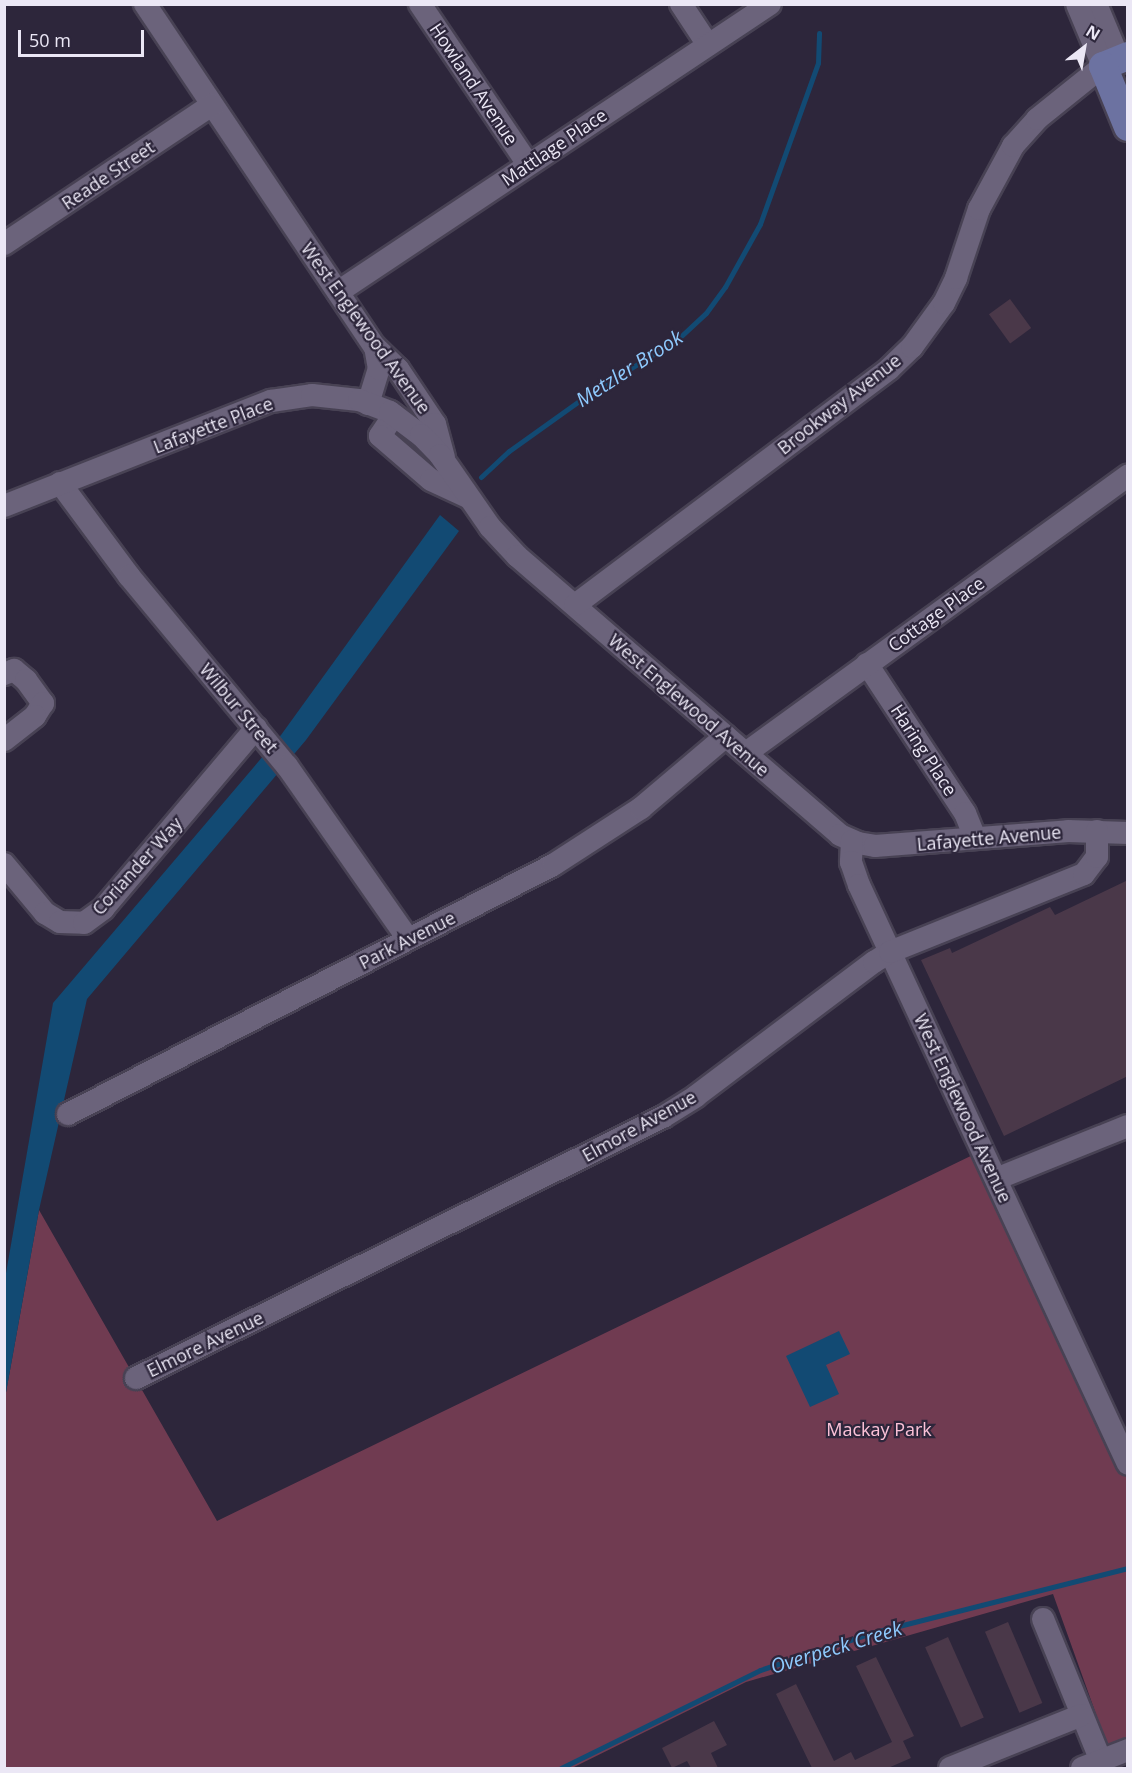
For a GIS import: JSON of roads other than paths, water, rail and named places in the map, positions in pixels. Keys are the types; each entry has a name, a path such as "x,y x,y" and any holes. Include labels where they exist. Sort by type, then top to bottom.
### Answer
{"main road":[{"path":"1119,65 1128,127"}],"street":[{"name":"West Englewood Avenue","path":"145,4 375,347 398,369 435,424 445,462 468,497 507,547 827,826 852,841 851,857 854,874 1126,1456"},
{"name":"Howland Avenue","path":"420,4 528,164"},
{"path":"681,4 708,45"},
{"name":"Mattlage Place","path":"338,292 770,4"},
{"path":"1077,4 1119,65"},
{"path":"1096,4 1119,65"},
{"name":"Brookway Avenue","path":"575,605 889,369 912,347 944,303 956,278 980,209 1013,146 1044,112 1119,65"},
{"name":"Reade Street","path":"4,244 212,105"},
{"path":"368,404 379,369 375,347"},
{"name":"Lafayette Place","path":"4,506 282,398 334,395 368,404 394,415 427,441 445,462"},
{"path":"394,415 381,436 431,480 468,497"},
{"name":"Cottage Place","path":"746,753 1128,475"},
{"name":"Wilbur Street","path":"60,483 129,576 287,766 408,939"},
{"name":"Haring Place","path":"867,664 966,813 975,838"},
{"path":"4,674 14,670 26,680 43,703 35,716 4,740"},
{"name":"Coriander Way","path":"5,865 45,913 60,922 84,923 103,909 257,731"},
{"name":"Park Avenue","path":"68,1114 553,865 598,838 657,795 726,736"},
{"name":"Lafayette Avenue","path":"852,841 875,846 1097,831 1128,833"},
{"name":"Elmore Avenue","path":"136,1378 663,1117 696,1096 890,952 1084,874 1097,856 1097,831"},
{"path":"996,1179 1128,1126"},
{"path":"1043,1619 1082,1715 1091,1765 1128,1750"},
{"path":"950,1768 1082,1715"}],"water":[{"path":"440,515 459,531 306,740 87,999 39,1210 5,1398 5,1279 53,1003 281,735"},
{"path":"839,1331 850,1354 826,1365 839,1394 810,1407 786,1356"}],"waterway":[{"name":"Metzler Brook","path":"481,477 509,451 586,396 678,339 706,313 725,287 760,224 818,63 819,33"},
{"name":"Overpeck Creek","path":"561,1768 760,1670 871,1633 1128,1568"}],"park label":[{"name":"Mackay Park","path":"879,1429"}]}
